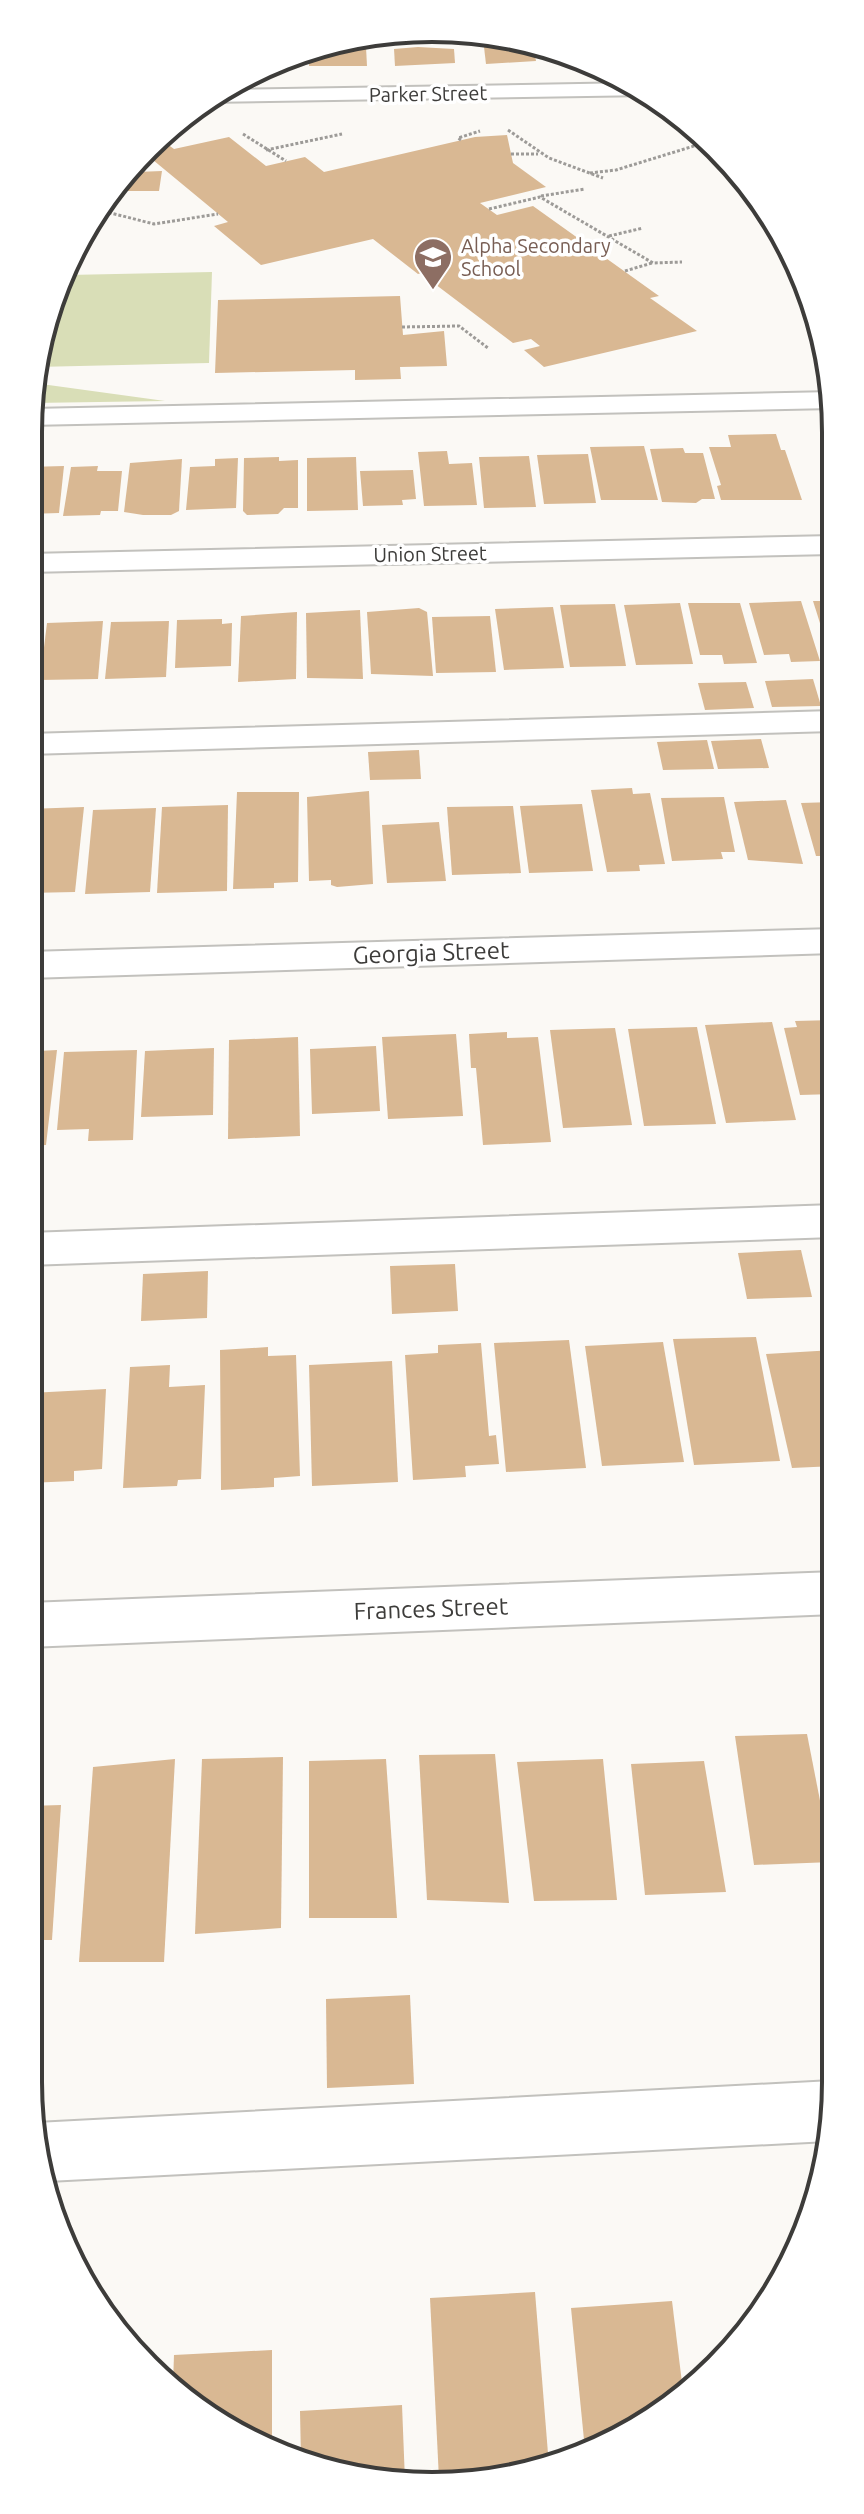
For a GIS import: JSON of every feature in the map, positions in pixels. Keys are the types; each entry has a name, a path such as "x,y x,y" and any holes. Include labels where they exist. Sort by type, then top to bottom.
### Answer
{"street":[{"name":"Parker Street","path":"233,97 620,90"},
{"path":"43,417 821,400"},
{"name":"Union Street","path":"42,563 822,545"},
{"path":"42,744 822,721"},
{"name":"Georgia Street","path":"42,965 822,941"},
{"path":"42,1249 822,1221"},
{"name":"Frances Street","path":"42,1624 822,1594"},
{"path":"48,2151 821,2112"}],"path":[{"path":"500,125 541,154 603,178"},
{"path":"236,130 286,161"},
{"path":"590,173 616,170 696,145"},
{"path":"511,154 541,154"},
{"path":"489,209 566,190 585,189"},
{"path":"540,197 653,263"},
{"path":"110,213 154,224 218,214"},
{"path":"607,236 643,228"},
{"path":"625,271 653,263 682,262"},
{"path":"402,327 459,326 488,348"}],"green space":[{"path":"212,272 209,363 47,367 55,331 76,275"},
{"path":"45,384 165,401 43,403"}],"building":[{"path":"366,47 367,66 309,66 309,62 331,55"},
{"path":"484,47 533,55 536,61 486,64"},
{"path":"394,49 454,49 455,63 395,66"},
{"path":"507,135 513,163 546,187 480,203 497,215 533,206 659,296 650,298 697,331 544,367 524,350 540,346 531,339 513,343 427,278 443,275 437,269 418,274 373,239 261,265 214,226 228,222 153,160 168,145 174,149 229,137 266,166 305,157 324,172 475,137"},
{"path":"162,171 159,191 126,191 142,172"},
{"path":"400,296 403,335 444,331 447,366 400,367 401,379 355,380 355,370 215,373 218,300"},
{"path":"776,434 781,450 785,450 802,500 721,500 717,486 721,485 709,447 731,447 728,435"},
{"path":"644,446 658,500 601,500 590,447"},
{"path":"683,448 685,453 703,453 715,499 702,499 696,503 662,502 650,449"},
{"path":"447,451 449,464 472,463 477,505 424,506 418,452"},
{"path":"588,454 596,503 544,504 537,455"},
{"path":"529,456 536,507 484,508 479,457"},
{"path":"279,457 279,461 298,460 298,508 284,508 278,514 247,515 243,511 244,458"},
{"path":"356,457 358,510 307,511 307,458"},
{"path":"238,458 236,508 186,510 190,467 215,466 215,459"},
{"path":"182,459 179,511 171,515 124,512 130,463"},
{"path":"64,466 59,513 42,514 42,467"},
{"path":"98,466 97,471 122,471 118,511 63,516 71,467"},
{"path":"413,470 416,499 402,500 403,505 363,506 360,471"},
{"path":"801,601 820,661 791,662 789,654 764,655 749,603"},
{"path":"813,601 822,601 822,629"},
{"path":"680,603 693,664 636,665 624,605"},
{"path":"688,603 740,603 757,663 724,664 722,655 700,655"},
{"path":"615,604 626,666 570,667 560,605"},
{"path":"553,607 564,668 504,670 495,609"},
{"path":"419,608 427,612 433,676 371,674 367,612"},
{"path":"360,610 363,679 307,678 306,613"},
{"path":"297,612 296,679 238,682 241,616"},
{"path":"490,616 496,672 436,673 432,617"},
{"path":"222,619 222,624 232,623 231,666 175,668 177,620"},
{"path":"103,621 98,679 42,680 47,623"},
{"path":"169,621 166,677 105,679 111,622"},
{"path":"813,679 821,706 772,707 765,681"},
{"path":"746,682 754,708 705,710 698,683"},
{"path":"761,739 769,768 718,769 711,741"},
{"path":"707,740 714,769 663,770 657,742"},
{"path":"419,750 421,779 370,780 368,752"},
{"path":"632,788 633,794 650,793 665,864 639,865 640,871 607,872 591,790"},
{"path":"369,791 373,884 337,887 331,885 331,880 309,881 307,797"},
{"path":"237,792 299,792 298,882 274,883 274,888 233,889"},
{"path":"724,797 735,852 721,852 723,859 672,861 661,798"},
{"path":"786,800 803,864 748,860 734,802"},
{"path":"822,802 822,856 816,856 801,803"},
{"path":"582,804 593,871 529,873 520,806"},
{"path":"228,805 227,891 157,893 162,807"},
{"path":"513,806 521,873 452,875 447,807"},
{"path":"84,807 75,892 42,893 42,808"},
{"path":"156,808 150,892 85,894 93,810"},
{"path":"439,822 446,881 387,883 382,825"},
{"path":"822,1020 822,1094 800,1095 784,1028 797,1027 795,1021"},
{"path":"772,1022 796,1120 726,1123 705,1025"},
{"path":"697,1027 716,1124 644,1126 628,1029"},
{"path":"615,1028 632,1125 563,1128 550,1030"},
{"path":"507,1032 507,1038 538,1037 551,1142 483,1145 476,1068 471,1068 469,1034"},
{"path":"456,1034 463,1116 388,1119 382,1037"},
{"path":"298,1037 300,1136 228,1139 229,1040"},
{"path":"376,1046 380,1111 312,1114 310,1049"},
{"path":"214,1048 213,1115 141,1117 145,1051"},
{"path":"57,1050 46,1145 42,1145 42,1051"},
{"path":"137,1050 133,1140 88,1141 89,1129 57,1130 64,1052"},
{"path":"801,1250 812,1297 747,1299 738,1253"},
{"path":"455,1264 458,1311 392,1314 390,1266"},
{"path":"208,1271 207,1318 141,1321 143,1274"},
{"path":"756,1337 780,1461 694,1465 673,1339"},
{"path":"569,1340 586,1468 506,1472 494,1343"},
{"path":"663,1342 684,1462 602,1466 585,1346"},
{"path":"481,1343 489,1436 496,1435 499,1464 465,1466 466,1477 413,1480 405,1355 438,1353 438,1345"},
{"path":"268,1347 268,1356 296,1355 300,1476 274,1478 274,1487 221,1490 220,1350"},
{"path":"822,1351 822,1467 792,1468 766,1354"},
{"path":"392,1361 398,1482 312,1486 309,1365"},
{"path":"170,1365 169,1387 205,1385 201,1479 178,1480 177,1486 123,1488 130,1367"},
{"path":"106,1389 102,1469 74,1471 74,1481 42,1482 42,1392"},
{"path":"807,1734 822,1811 822,1862 754,1865 735,1736"},
{"path":"495,1754 509,1903 427,1900 419,1755"},
{"path":"283,1757 281,1928 195,1934 202,1759"},
{"path":"175,1759 164,1962 79,1962 93,1767"},
{"path":"386,1759 397,1918 309,1918 309,1761"},
{"path":"603,1759 617,1900 534,1901 517,1762"},
{"path":"704,1761 726,1892 645,1895 631,1764"},
{"path":"61,1805 52,1940 42,1940 42,1806"},
{"path":"410,1995 414,2084 327,2088 326,1999"},
{"path":"535,2292 548,2454 508,2465 439,2472 430,2298"},
{"path":"672,2301 682,2381 627,2420 584,2441 571,2308"},
{"path":"272,2350 272,2437 215,2406 175,2375 174,2355"},
{"path":"402,2405 405,2471 356,2465 301,2449 300,2411"}],"place":[{"name":"Alpha Secondary School","path":"433,291"}]}
